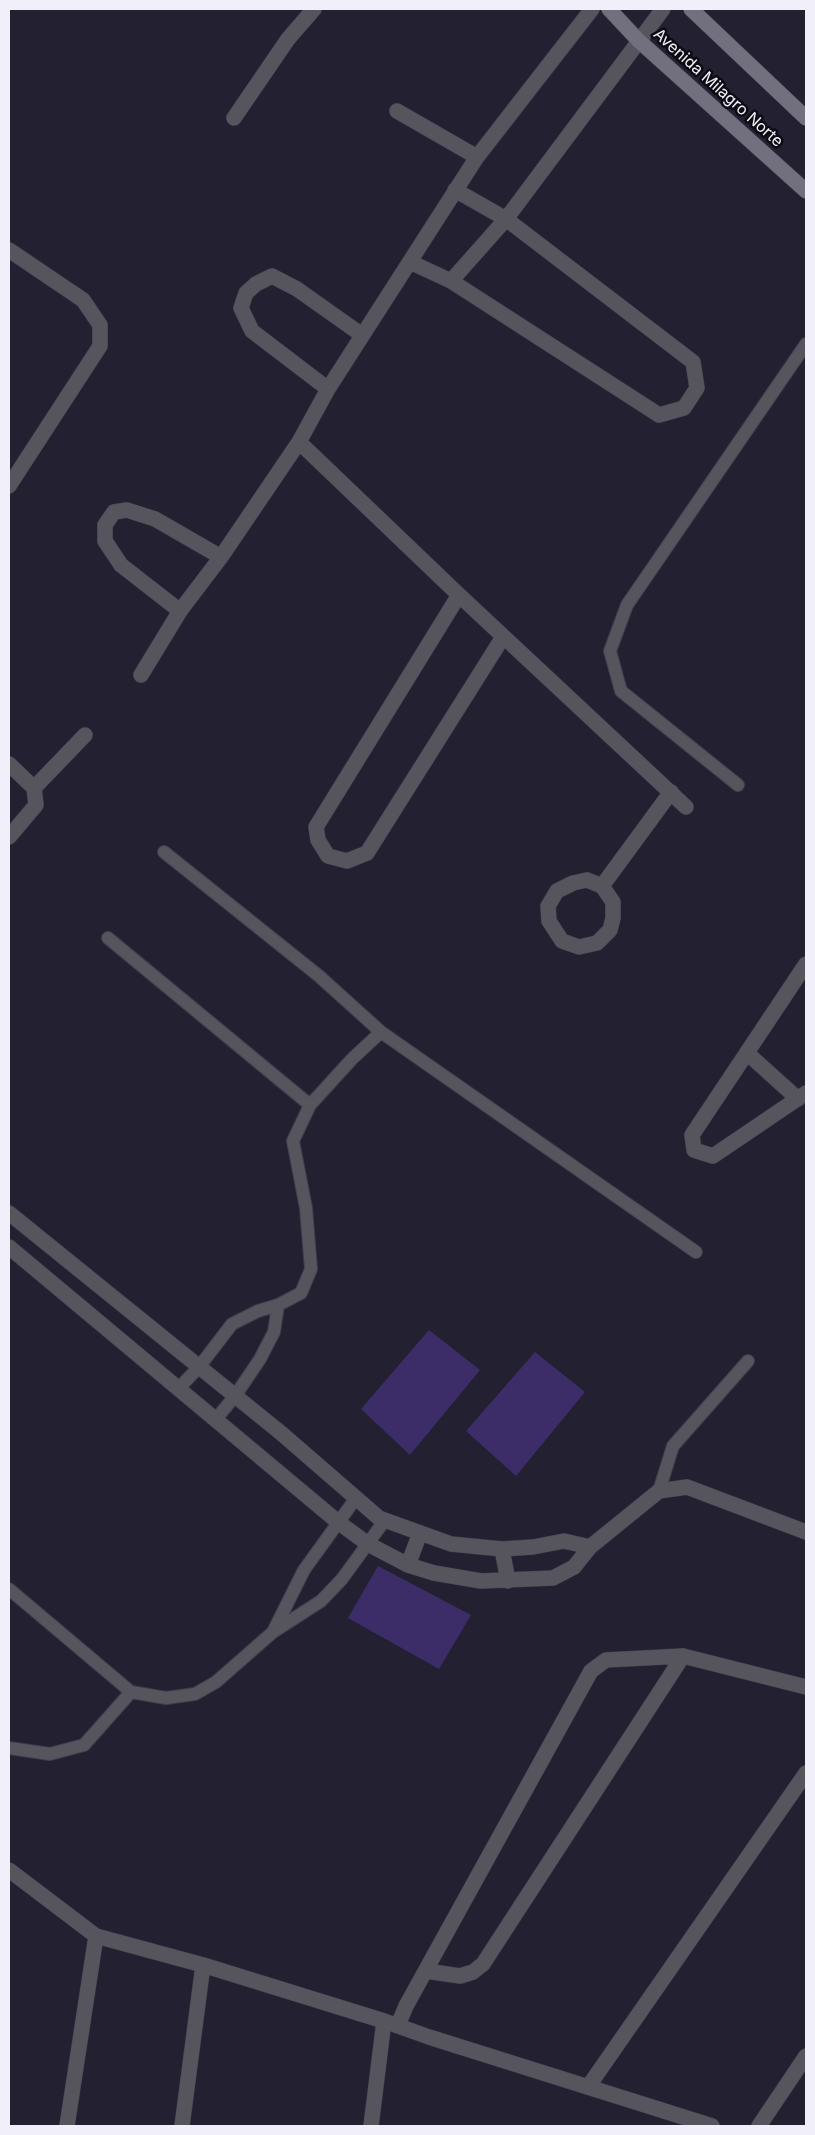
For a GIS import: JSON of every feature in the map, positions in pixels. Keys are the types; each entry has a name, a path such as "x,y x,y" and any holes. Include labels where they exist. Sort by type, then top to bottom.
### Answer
{"main road":[{"name":"Avenida Milagro Norte","path":"610,9 638,40 806,191"},
{"path":"691,9 806,118"}],"street":[{"path":"234,118 288,39 314,9"},
{"path":"141,675 180,611 221,557 299,442 328,389 477,157 592,9"},
{"path":"451,281 506,219 662,9"},
{"path":"397,111 477,157"},
{"path":"410,262 451,281 659,415 684,408 697,388 693,362 506,219 455,190"},
{"path":"9,250 83,300 100,325 100,346 9,486"},
{"path":"328,389 252,331 241,308 246,292 256,284 272,276 296,289 362,335"},
{"path":"299,442 459,596 686,806"},
{"path":"180,611 121,565 105,541 105,525 114,512 127,510 155,519 221,557"},
{"path":"459,596 316,827 318,840 328,856 347,861 367,853 503,637"},
{"path":"34,788 85,735"},
{"path":"9,764 34,788 36,805 9,837"},
{"path":"602,886 671,792"},
{"path":"587,880 602,886 613,902 613,918 610,930 597,943 579,947 562,941 549,921 548,906 557,891 573,883 587,880"},
{"path":"747,1053 802,1096 713,1156 694,1150 692,1135 806,964"},
{"path":"9,1213 235,1396 379,1518 451,1544 502,1549 533,1547 564,1541 590,1547"},
{"path":"9,1248 338,1522 368,1544 408,1565 434,1573 482,1581 553,1578 574,1567 590,1547 659,1491 686,1487 806,1532"},
{"path":"408,1565 420,1533"},
{"path":"502,1549 508,1581"},
{"path":"426,1971 460,1976 473,1972 483,1964 684,1656"},
{"path":"371,2126 391,2023 406,2006 426,1971 592,1671 606,1660 684,1656 806,1687"},
{"path":"588,2087 806,1773"},
{"path":"9,1870 96,1936 203,1965 391,2023 696,2124 712,2126"},
{"path":"67,2126 96,1936"},
{"path":"182,2126 203,1965"},
{"path":"759,2126 806,2056"}],"lane":[{"path":"738,785 622,691 610,651 627,605 806,344"},
{"path":"164,852 319,976 354,1010 381,1032 696,1252"},
{"path":"108,938 310,1105"},
{"path":"179,1388 199,1367 232,1324 258,1311 278,1305 301,1293 311,1269 306,1208 293,1141 310,1105 352,1059 381,1032"},
{"path":"216,1419 235,1396 260,1359 274,1332 278,1305"},
{"path":"659,1491 673,1446 748,1361"},
{"path":"273,1632 304,1570 356,1498"},
{"path":"9,1589 131,1692 166,1698 195,1694 216,1682 273,1632 321,1601 342,1579 385,1520"},
{"path":"9,1748 50,1754 84,1745 131,1692"}],"shaded area":[{"path":"429,1330 480,1370 410,1455 361,1409"},
{"path":"535,1352 585,1392 516,1476 466,1431"},
{"path":"378,1566 471,1615 439,1669 348,1618"}]}
